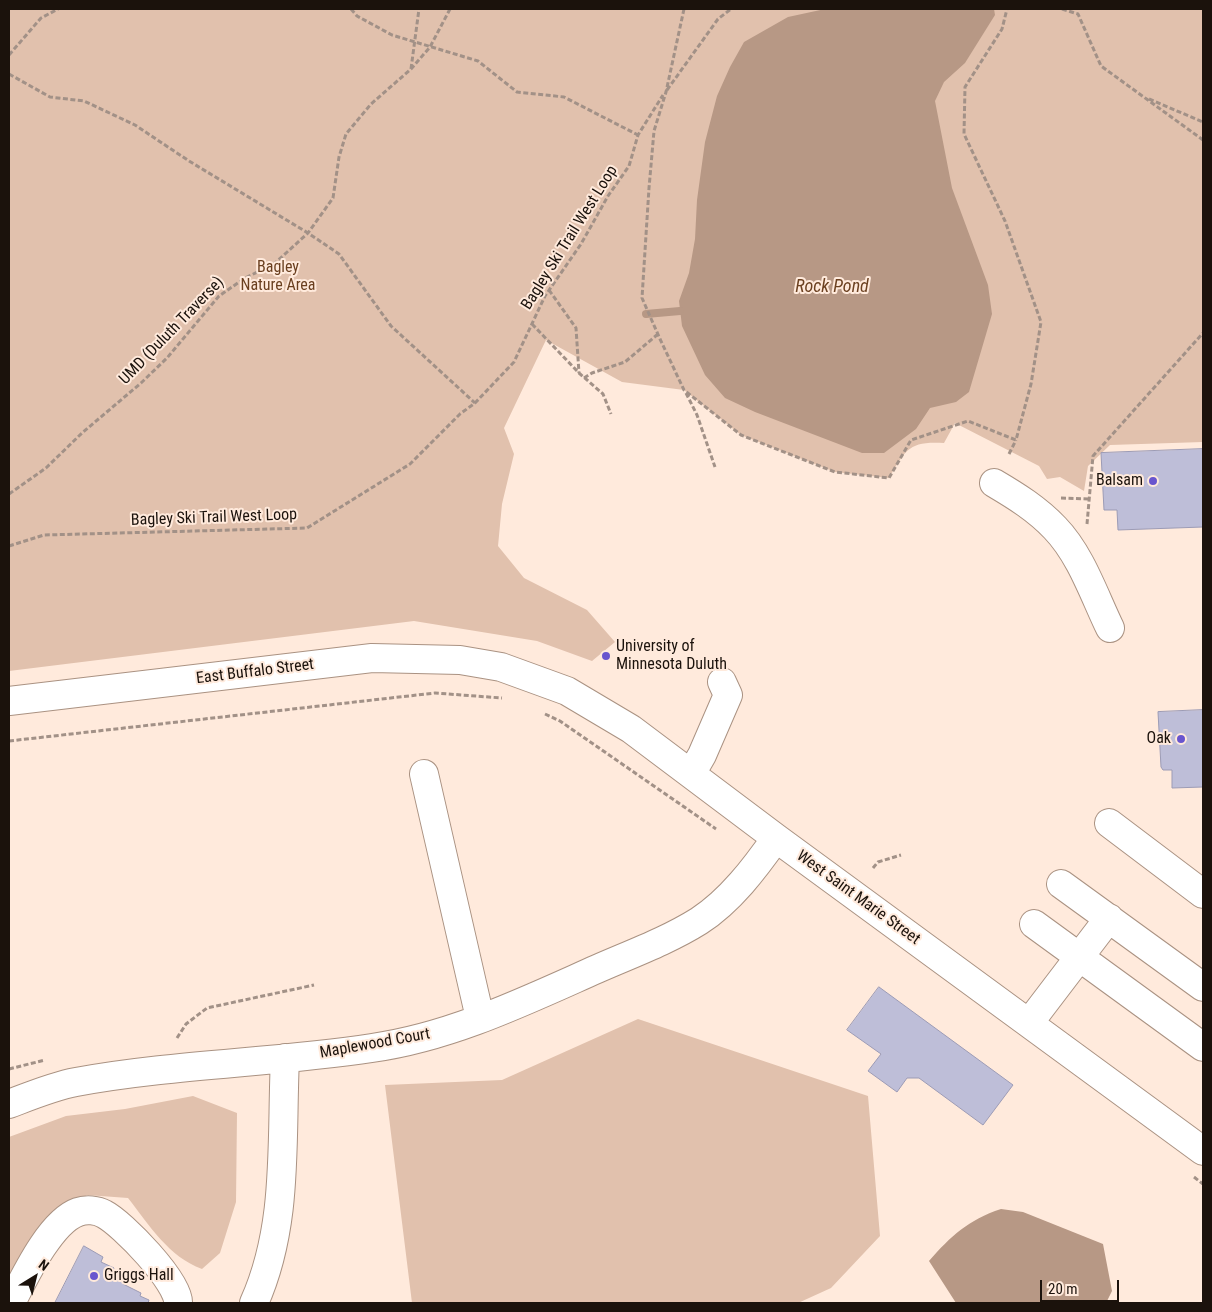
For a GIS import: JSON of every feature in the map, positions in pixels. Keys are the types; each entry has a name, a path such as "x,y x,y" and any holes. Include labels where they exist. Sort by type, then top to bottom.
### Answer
{"street":[{"path":"994,483 1022,499 1056,528 1072,551 1110,628"},
{"name":"East Buffalo Street","path":"9,701 372,658 460,660 501,667"},
{"name":"West Saint Marie Street","path":"501,667 568,691 632,729 776,838 1203,1151"},
{"path":"691,774 702,756 728,695 722,682"},
{"path":"424,774 480,1018"},
{"path":"1109,823 1203,894"},
{"name":"Maplewood Court","path":"9,1104 74,1082 373,1048 424,1038 520,1004 670,937 700,920 730,894 760,861 776,838"},
{"path":"1061,884 1203,987"},
{"path":"1029,1023 1110,918"},
{"path":"1034,924 1203,1047"},
{"path":"254,1303 262,1285 281,1203 284,1157 285,1058"},
{"path":"11,1303 34,1259 56,1230 77,1212 90,1210 103,1213 118,1223 159,1266 173,1285 178,1303"}],"path":[{"path":"9,55 41,18 58,9"},
{"path":"351,9 357,16 392,35 478,61 517,92 564,97 638,135"},
{"path":"411,69 416,43 419,9"},
{"name":"UMD (Duluth Traverse)","path":"9,494 46,468 82,433 141,383 167,358 219,296 245,278 274,264 308,233 333,198 339,157 346,134 371,104 411,69 430,47 450,9"},
{"path":"684,9 666,92 654,131 643,301 697,415 715,467"},
{"name":"Bagley Ski Trail West Loop","path":"9,546 44,535 307,528 410,464 460,414 475,403 514,362 549,290 581,244 608,196 629,166 638,135 718,19 730,9"},
{"path":"1007,9 1002,29 965,87 964,134 1004,221 1042,322 1031,384 1016,440 1009,454"},
{"path":"1062,9 1078,14 1101,66 1203,140"},
{"path":"9,74 50,97 84,101 135,124 189,161 308,233 339,254 391,326 475,403"},
{"path":"1141,96 1203,122"},
{"path":"549,290 576,328 579,373"},
{"path":"532,324 584,378 603,394 611,414"},
{"path":"1087,528 1093,456 1203,333"},
{"path":"584,378 592,373 624,362 658,334"},
{"path":"684,390 741,435 835,472 889,478 912,440 968,421 1016,440"},
{"path":"1058,500 1065,497 1089,499"},
{"path":"9,740 435,692 509,699"},
{"path":"543,713 560,721 718,831"},
{"path":"873,868 878,862 901,855"},
{"path":"177,1038 186,1024 207,1008 314,985"},
{"path":"9,1069 48,1059"},
{"path":"1188,1173 1203,1184"}],"green space":[{"name":"Bagley Nature Area","path":"9,9 1203,9 1203,442 1110,445 1088,466 1084,491 1060,477 1047,479 1039,466 955,423 944,443 923,444 910,449 900,460 889,478 835,472 741,435 684,390 622,382 546,340 504,428 514,454 502,504 498,546 524,578 587,610 615,642 592,661 537,641 414,621 9,671"},
{"path":"638,1019 868,1096 880,1236 831,1288 798,1303 412,1303 385,1085 502,1080"},
{"path":"193,1096 237,1113 236,1202 220,1253 202,1269 190,1264 179,1257 160,1239 128,1198 87,1195 52,1218 9,1294 9,1137 66,1116 125,1109"}],"water":[{"name":"Rock Pond","path":"825,9 994,9 995,15 965,63 944,82 935,101 952,188 988,285 992,314 969,392 956,402 930,408 916,429 884,453 862,453 755,412 725,398 705,375 682,326 679,301 689,273 695,239 697,200 705,142 717,96 730,67 744,42 788,17"},
{"path":"1001,1209 1023,1212 1103,1244 1112,1291 1106,1303 956,1303 929,1261 961,1230 979,1218"}],"building":[{"name":"Balsam","path":"1203,449 1203,527 1118,530 1117,510 1104,510 1101,453"},
{"name":"Oak","path":"1203,710 1203,787 1172,788 1172,770 1163,770 1161,767 1158,712"},
{"path":"879,987 1013,1085 983,1125 919,1078 907,1078 897,1092 868,1071 881,1054 847,1030"},
{"name":"Griggs Hall","path":"84,1246 103,1257 101,1262 114,1268 112,1272 126,1279 123,1284 141,1293 140,1296 149,1300 148,1303 55,1303"}],"waterway":[{"path":"646,314 680,311"}],"place":[{"name":"Balsam","path":"1153,481"},
{"name":"University of Minnesota Duluth","path":"606,656"},
{"name":"Oak","path":"1181,739"},
{"name":"Griggs Hall","path":"94,1276"}]}
